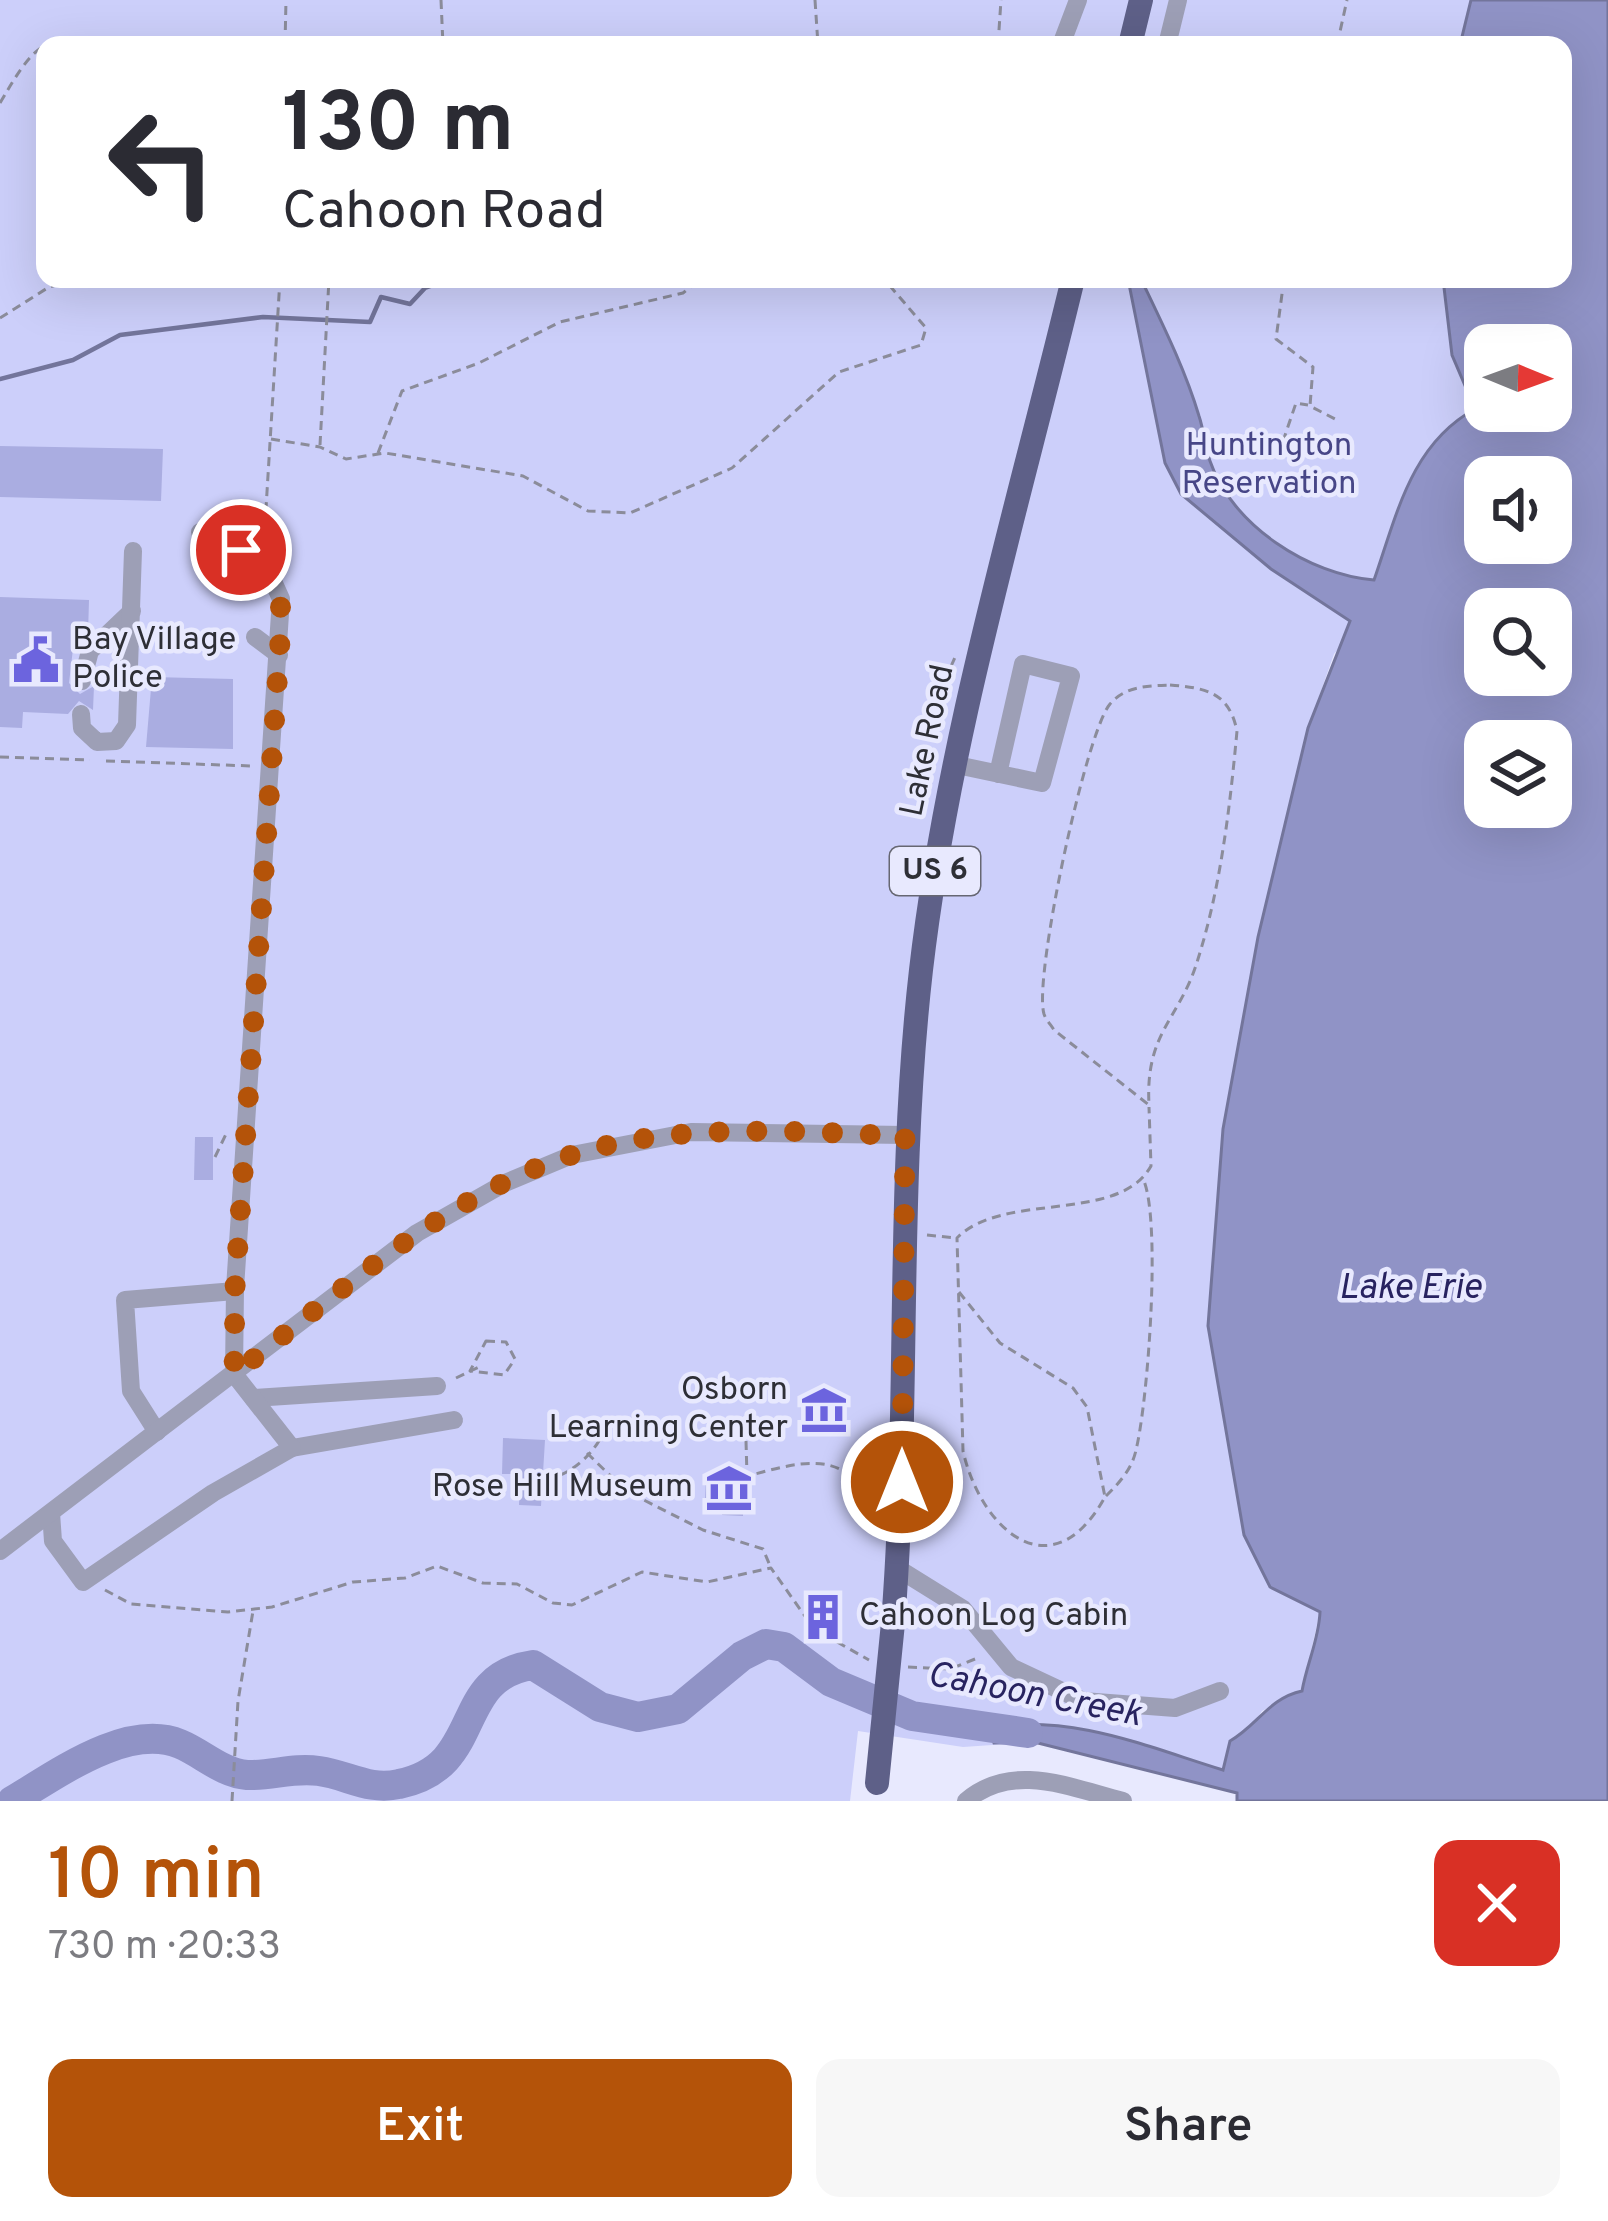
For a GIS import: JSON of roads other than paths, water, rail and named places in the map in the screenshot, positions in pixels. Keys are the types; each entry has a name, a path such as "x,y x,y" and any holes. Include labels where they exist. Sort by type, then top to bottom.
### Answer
{"main road":[{"path":"1132,36 1141,0"},
{"name":"Lake Road","path":"876,1792 897,1568 905,1136 928,917 957,765 1071,288"}],"street":[{"path":"1064,36 1078,0"},
{"path":"1169,36 1178,0"},
{"path":"200,532 220,547 263,559 281,599 235,1291 234,1374 292,1448"},
{"path":"81,714 82,728 97,742 123,735 134,551"},
{"path":"82,681 90,651 132,611"},
{"path":"255,638 279,655"},
{"path":"957,765 998,774 1042,783 1070,676 1023,664 998,774"},
{"path":"0,1551 417,1233 505,1183 572,1155 691,1132 905,1136"},
{"path":"157,1432 131,1391 125,1300 235,1291"},
{"path":"253,1398 437,1386"},
{"path":"51,1513 53,1541 83,1582 292,1448 454,1420"},
{"path":"897,1568 963,1609 989,1647 1011,1667 1083,1701 1175,1708 1220,1691"},
{"path":"966,1801 986,1785 1041,1779 1124,1801"}],"water":[{"name":"Lake Erie","path":"1471,0 1608,0 1608,1801 1237,1801 1237,1793 1034,1742 994,1743 989,1727 1050,1725 1136,1742 1223,1770 1230,1741 1272,1706 1302,1691 1320,1612 1270,1587 1244,1535 1208,1326 1223,1129 1258,937 1308,728 1350,621 1271,569 1181,494 1165,463 1130,288 1145,288 1193,398 1210,461 1236,506 1276,543 1349,576 1374,580 1399,506 1421,461 1435,441 1464,416 1464,432 1572,432 1572,324 1464,324 1464,383 1452,355 1444,288 1572,288 1572,36 1462,36"}],"waterway":[{"path":"0,379 73,360 120,335 263,317 370,322 381,297 410,304 425,288"},
{"name":"Cahoon Creek","path":"12,1801 93,1754 138,1740 159,1739 180,1744 238,1773 310,1770 368,1784 399,1784 427,1774 445,1760 489,1686 507,1673 533,1665 600,1707 638,1717 678,1709 742,1656 766,1644 784,1647 831,1682 912,1716 1028,1733"}],"place":[{"name":"Bay Village Police","path":"36,660"},
{"name":"Osborn Learning Center","path":"824,1410"},
{"name":"Rose Hill Museum","path":"729,1488"},
{"name":"Cahoon Log Cabin","path":"823,1617"}],"park label":[{"name":"Huntington Reservation","path":"1269,466"}]}
